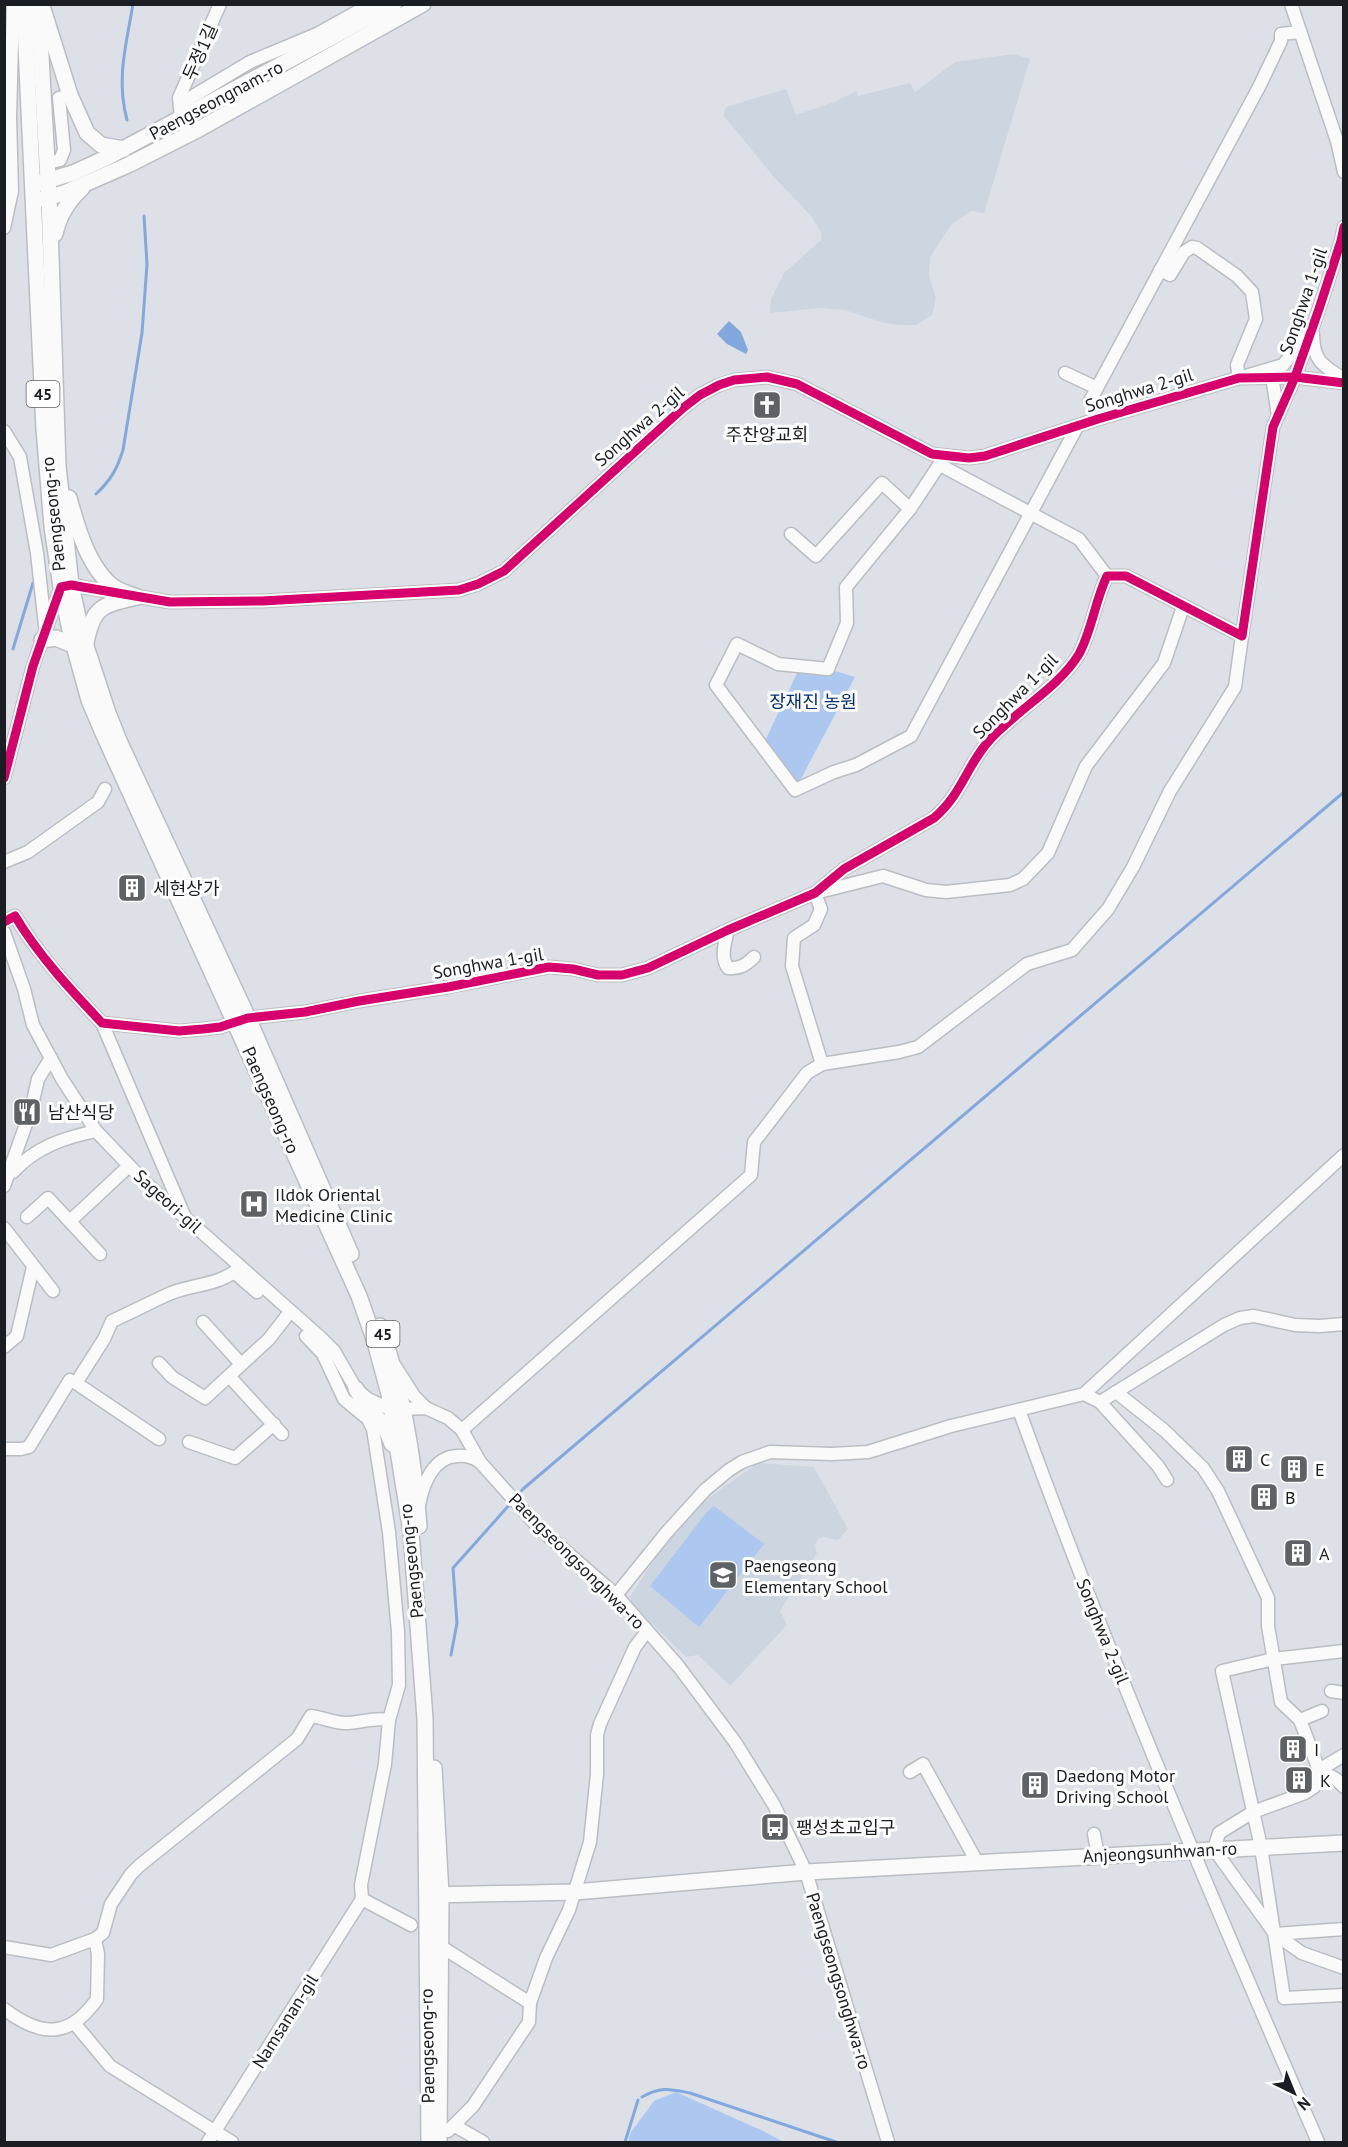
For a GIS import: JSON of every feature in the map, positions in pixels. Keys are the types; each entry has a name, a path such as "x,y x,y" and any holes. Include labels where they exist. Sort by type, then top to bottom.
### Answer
{"main road":[{"name":"Paengseong-ro","path":"24,4 41,183 49,198 58,447 66,586"},
{"name":"Paengseong-ro","path":"40,4 41,183 33,201 47,470 52,526 80,646 359,1296 397,1408 418,1512 429,1651 439,1858 433,1895 440,1923 447,2133"},
{"path":"40,4 70,95 91,138 106,147 124,149"},
{"name":"Paengseongnam-ro","path":"41,183 72,173 124,149 181,111 394,4"},
{"path":"33,201 49,198 128,165 423,4"},
{"path":"51,256 58,221 68,203 81,189 100,177"},
{"path":"58,447 72,509 89,554 112,585 137,597"},
{"path":"43,634 80,646 96,612 113,603 137,597"},
{"name":"Paengseong-ro","path":"242,1020 352,1255 392,1361 397,1408 398,1457 411,1532 425,1719 433,1895 429,2142"},
{"path":"356,1389 365,1404 385,1427 398,1457"},
{"name":"Anjeongsunhwan-ro","path":"433,1895 575,1892 806,1872 1344,1843"},
{"path":"439,1858 442,1868 451,1879 464,1890 474,1893"},
{"path":"440,1923 450,1908 474,1893"}],"street":[{"path":"4,228 18,162 9,117 13,4"},
{"name":"두정1길","path":"181,111 179,98 220,4"},
{"path":"188,134 181,111 250,62 318,34 371,4"},
{"path":"1291,4 1344,172"},
{"path":"1090,401 1259,87 1281,41 1281,34 1300,32"},
{"path":"52,162 60,160 64,150 59,98 70,95"},
{"name":"Songhwa 1-gil","path":"822,1064 918,1047 1027,964 1072,950 1108,909 1170,791 1235,687 1274,426 1314,326 1344,227"},
{"path":"1160,270 1170,275 1184,252 1191,247 1197,248 1237,276 1252,292 1256,319 1237,365 1239,378 1283,364 1314,326"},
{"path":"1314,326 1315,354 1323,367 1344,381"},
{"path":"1065,373 1097,388"},
{"path":"1272,376 1278,416"},
{"name":"Songhwa 2-gil","path":"66,586 170,602 262,601 459,590 478,584 504,571 683,408 700,395 734,380 767,377 797,384 942,461 985,456 1239,378 1272,376 1344,381"},
{"path":"1077,427 1032,512 911,736 856,765 834,772 795,790 716,685 736,644 778,664 828,669 848,623 846,587 910,509 942,461 1032,512 1079,539 1107,576 1126,576 1242,636"},
{"path":"4,432 20,457 37,553 43,634"},
{"path":"791,534 816,556 882,483 910,509"},
{"name":"Songhwa 1-gil","path":"102,1023 179,1031 220,1027 242,1020 305,1012 549,967 573,969 598,975 622,975 648,968 728,930 815,893 844,869 934,818 946,808 987,743 1060,675 1078,654 1087,634 1098,593 1107,576"},
{"path":"5,771 43,634 66,586"},
{"path":"462,1430 751,1175 754,1142 807,1073 822,1064 792,966 794,938 814,925 821,909 815,893 883,876 926,890 946,892 1010,885 1023,879 1048,853 1086,766 1164,663 1183,607"},
{"path":"4,862 28,852 98,802 105,789"},
{"path":"4,922 15,916 30,942 56,974 102,1023 185,1218"},
{"path":"728,930 724,948 724,962 728,968 736,969 744,966 754,957"},
{"name":"Sageori-gil","path":"4,933 24,989 33,1025 63,1079 96,1131 129,1166 238,1270 334,1351 356,1389 368,1400 397,1408"},
{"path":"6,1180 31,1110 38,1079 51,1058"},
{"path":"6,1180 25,1159 56,1141 96,1131"},
{"path":"616,1595 705,1490 742,1462 770,1452 832,1454 868,1452 951,1426 1084,1394 1344,1155"},
{"path":"70,1221 129,1166"},
{"path":"27,1217 48,1198 100,1254"},
{"path":"4,1228 53,1291"},
{"path":"4,1347 17,1336 33,1267"},
{"path":"76,1383 104,1339 112,1321 173,1292 222,1279 238,1270 316,1344 324,1354 344,1399 371,1424 375,1434 389,1532 398,1632 399,1686 389,1720 385,1764 361,1885 362,1899 411,1925"},
{"path":"1100,1402 1224,1325 1240,1318 1254,1316 1295,1325 1344,1324"},
{"path":"159,1363 172,1377 205,1398 269,1339 286,1317"},
{"path":"203,1322 241,1364"},
{"path":"392,1361 414,1396 426,1408"},
{"path":"189,1442 235,1458 278,1429 229,1376"},
{"path":"4,1449 29,1447 70,1380 159,1439"},
{"path":"1116,1392 1165,1431 1203,1468 1218,1491 1268,1598 1268,1626 1281,1701 1300,1720 1319,1770 1319,1779 1314,1787 1305,1793 1253,1812 1219,1833 1214,1849 1275,1934 1302,1953 1344,1968"},
{"path":"1084,1394 1100,1402 1158,1466 1167,1480"},
{"path":"397,1408 426,1408"},
{"name":"Paengseongsonghwa-ro","path":"426,1408 448,1418 462,1430 480,1462 540,1528 616,1595 679,1667 735,1742 774,1805 806,1872 888,2142"},
{"name":"Songhwa 2-gil","path":"1019,1410 1060,1524 1192,1851 1318,2142"},
{"path":"418,1512 427,1478 442,1460 460,1455 480,1462"},
{"path":"389,1532 411,1532"},
{"path":"483,2142 447,2133 473,2106 529,2022 530,2003 546,1958 569,1910 590,1842 595,1797 597,1735 635,1647 647,1631"},
{"path":"1344,1651 1274,1659 1222,1671 1261,1847 1284,1998 1344,1995"},
{"path":"1300,1720 1322,1711"},
{"path":"4,1947 51,1955 95,1939 103,1933 111,1904 131,1874 297,1739 310,1716 345,1723 377,1718 389,1720"},
{"path":"1319,1770 1344,1755"},
{"path":"910,1772 923,1764 977,1862"},
{"path":"1319,1770 1336,1779 1344,1787"},
{"path":"1094,1834 1098,1856"},
{"name":"Namsanan-gil","path":"208,2142 362,1899"},
{"path":"1275,1934 1344,1929"},
{"path":"4,2009 28,2025 40,2028 65,2028 75,2024 97,1999 98,1954 95,1939"},
{"path":"445,1949 530,2003"},
{"path":"75,2024 110,2066 232,2142"}],"shaded area":[{"path":"1014,54 1030,59 984,213 971,211 951,225 930,257 929,276 936,298 932,315 916,325 899,325 881,322 845,310 821,308 770,313 771,299 784,273 821,240 822,234 812,217 774,177 723,115 726,107 786,89 796,115 834,102 856,91 858,96 910,83 915,92 955,62"},
{"path":"729,321 741,332 748,350 746,354 727,344 717,334"},
{"name":"Paengseong Elementary School","path":"758,1463 814,1467 848,1529 838,1540 824,1537 818,1539 815,1546 817,1553 780,1611 787,1625 730,1686 698,1655 686,1657 631,1603 631,1595 657,1555 704,1501"}],"green space":[{"name":"장재진 농원","path":"800,667 828,669 855,677 795,790 763,745"},
{"path":"714,1506 764,1544 699,1627 650,1586 706,1513"},
{"path":"676,2092 784,2142 628,2142 631,2132 654,2101"}],"waterway":[{"path":"127,120 122,76 133,4"},
{"path":"96,494 113,474 123,450 142,333 147,264 144,216"},
{"path":"13,649 33,583"},
{"path":"515,1498 1344,792"},
{"path":"451,1655 457,1623 453,1568 511,1503"},
{"path":"642,2097 666,2089 690,2093 836,2142"},
{"path":"625,2142 638,2100"}],"cycle path":[{"path":"4,922 15,916 45,958 102,1023 179,1031 220,1027 248,1018 305,1012 549,967 573,969 598,975 622,975 648,968 728,930 815,893 844,869 934,818 943,809 987,743 1009,721 1060,678 1079,654 1107,576 1126,576 1242,636 1273,427 1295,377 1344,227"},
{"path":"4,778 33,666 61,587 71,585 170,602 262,601 459,590 478,584 504,571 683,408 700,395 734,380 767,377 797,384 932,454 969,458 985,456 1098,419 1239,378 1295,377 1344,383"}],"place":[{"name":"주찬양교회","path":"767,405"},
{"name":"세현상가","path":"132,888"},
{"name":"남산식당","path":"27,1112"},
{"name":"Ildok Oriental Medicine Clinic","path":"254,1204"},
{"name":"C","path":"1239,1459"},
{"name":"E","path":"1294,1469"},
{"name":"B","path":"1264,1497"},
{"name":"A","path":"1298,1553"},
{"name":"Paengseong Elementary School","path":"723,1575"},
{"name":"I","path":"1293,1749"},
{"name":"K","path":"1299,1780"},
{"name":"Daedong Motor Driving School","path":"1035,1785"},
{"name":"팽성초교입구","path":"775,1827"}]}
